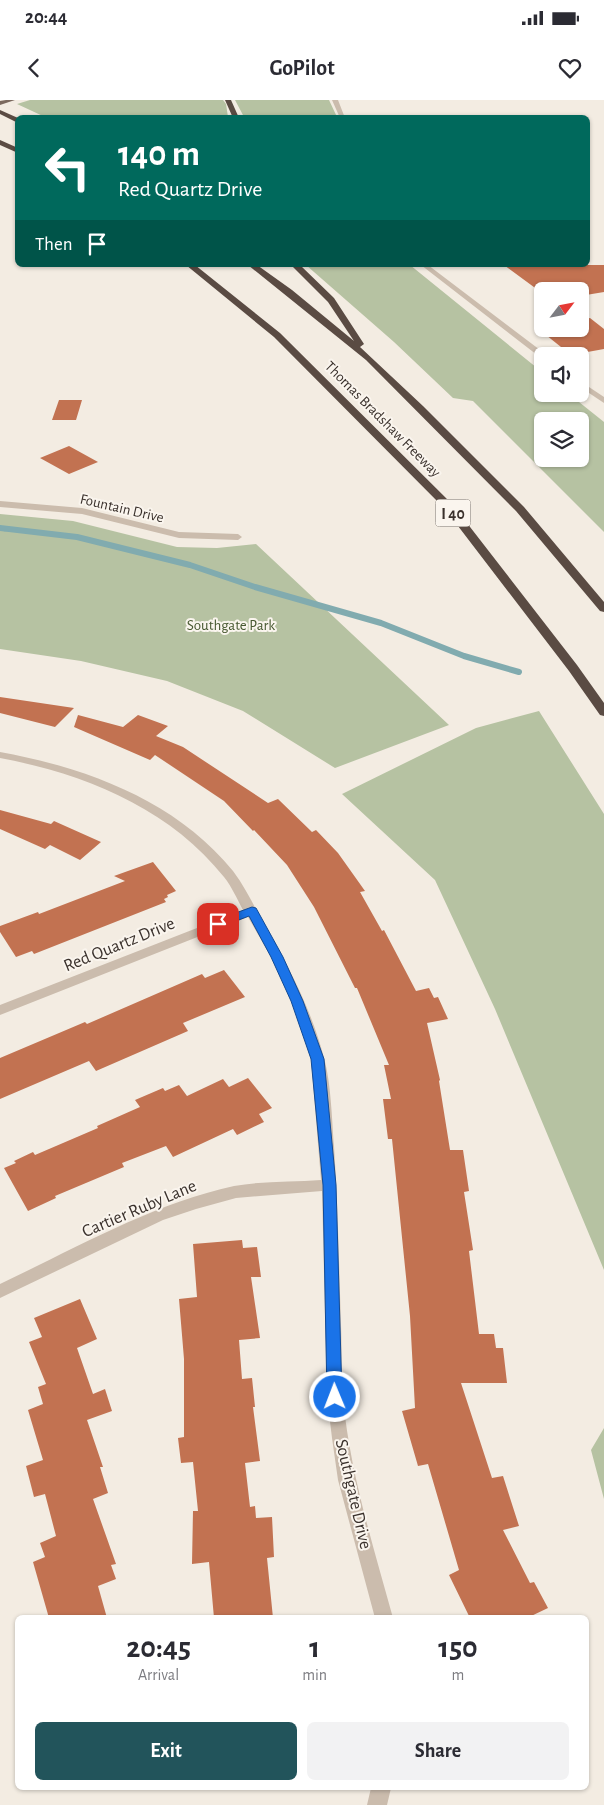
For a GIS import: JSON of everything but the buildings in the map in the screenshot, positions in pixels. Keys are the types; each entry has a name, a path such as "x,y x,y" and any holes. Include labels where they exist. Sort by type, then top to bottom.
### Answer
{"highway":[{"path":"228,100 235,115"},
{"path":"0,112 15,120"},
{"path":"0,142 15,150"},
{"name":"Thomas Bradshaw Freeway","path":"192,267 277,335 449,508 573,668 604,712"},
{"name":"Thomas Bradshaw Freeway","path":"255,267 289,292 369,358 520,509 604,609"},
{"path":"297,267 330,300 369,358"}],"main road":[{"path":"0,103 12,100"}],"street":[{"path":"335,100 342,115"},
{"path":"427,267 534,348"},
{"path":"589,390 604,401"},
{"name":"Fountain Drive","path":"0,504 82,511 179,536 238,537"},
{"name":"Southgate Drive","path":"0,755 37,762 84,776 124,793 162,815 207,850 230,876 252,911 277,957 297,1001 318,1059 329,1185 335,1397 340,1438 347,1480 383,1615"},
{"name":"Red Quartz Drive","path":"0,1010 252,911"},
{"name":"Cartier Ruby Lane","path":"0,1291 158,1216 195,1202 236,1192 329,1185"},
{"path":"377,1805 381,1790"}],"green space":[{"path":"30,100 223,100 226,104 228,115 41,115 17,104"},
{"path":"235,100 329,100 336,115 243,115"},
{"path":"308,267 412,267 534,366 534,402 579,402 604,422 604,532 539,467 589,467 589,412 534,412 534,462 473,401 453,398 394,342"},
{"name":"Southgate Park","path":"0,514 73,521 177,547 217,548 256,544 449,725 335,768 243,711 167,681 81,661 0,649"},
{"path":"539,711 604,814 604,1270 495,1009 435,880 342,794 476,728"},
{"path":"604,1428 604,1499 591,1450"}],"waterway":[{"path":"5,529 0,528 77,537 190,565 255,587 381,623 464,656 519,672"}],"route":[{"path":"218,924 252,911 277,957 297,1001 318,1059 329,1185 335,1397"}]}
